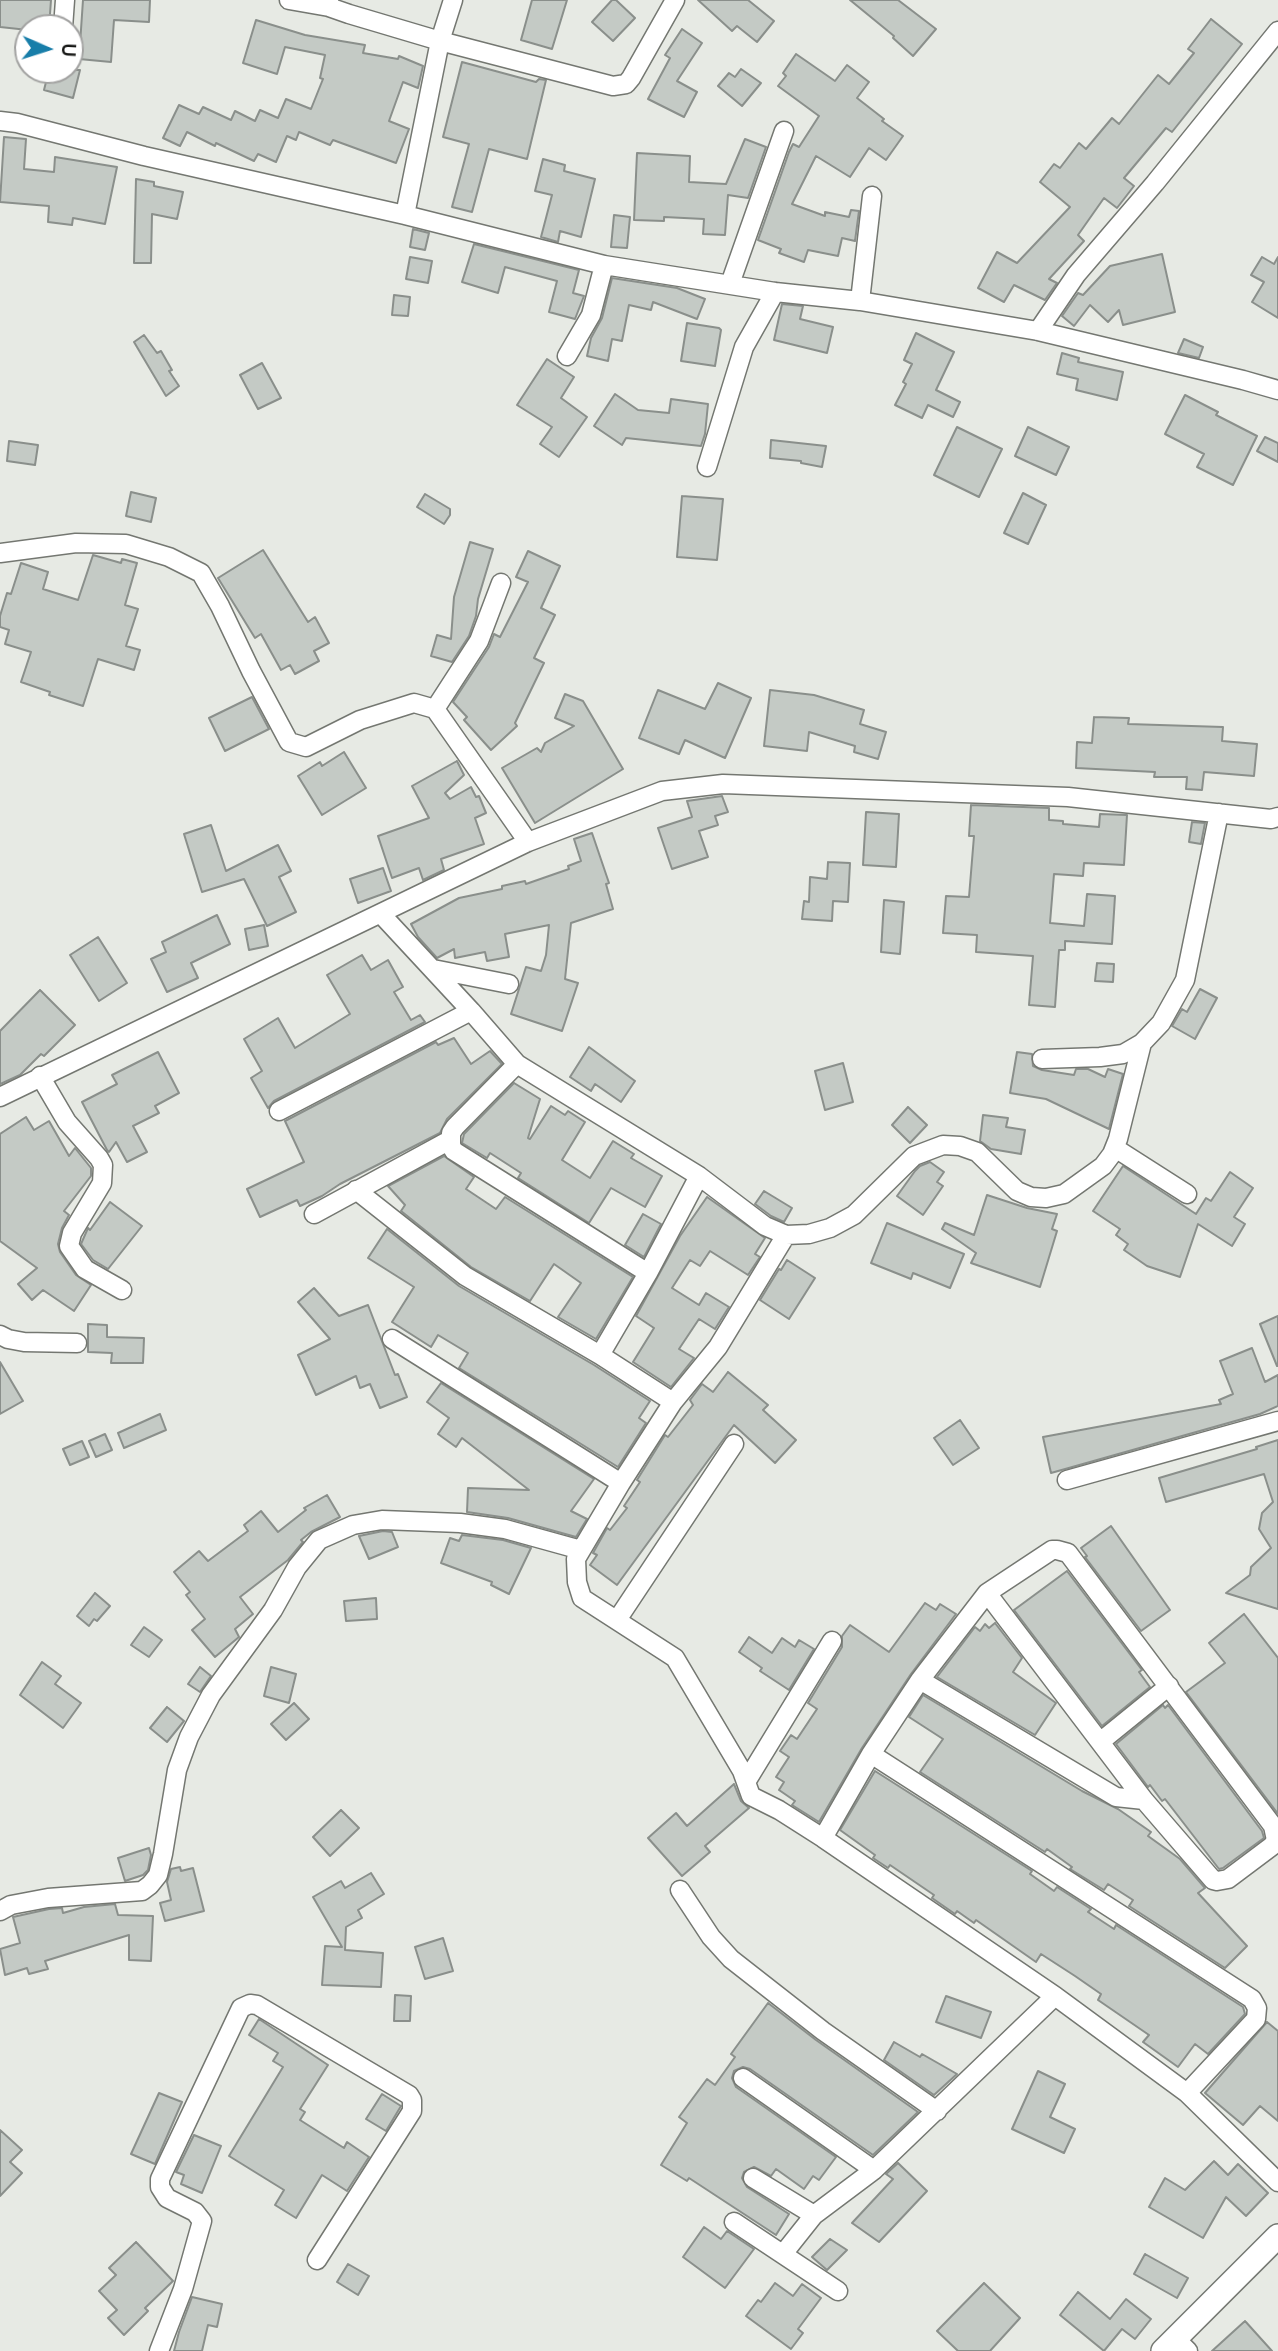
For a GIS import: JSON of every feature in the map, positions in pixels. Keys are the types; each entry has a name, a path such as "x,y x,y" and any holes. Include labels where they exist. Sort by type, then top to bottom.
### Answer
{"street":[{"path":"289,0 329,3 440,41 613,86 626,84 631,78 675,0"},
{"path":"405,215 440,41 453,0"},
{"path":"1038,331 1076,275 1156,183 1278,31"},
{"path":"0,121 405,215 604,265 775,292 860,301 1038,331 1278,390"},
{"path":"730,284 783,131"},
{"path":"860,301 872,196"},
{"path":"567,356 591,315 604,265"},
{"path":"707,467 744,347 775,292"},
{"path":"0,553 76,543 126,544 169,557 201,573 289,742 306,747 359,720 414,703 435,709 528,842"},
{"path":"435,709 479,641 502,583"},
{"path":"0,1097 528,842 662,791 723,784 1068,797 1271,819 1278,817"},
{"path":"1042,1059 1100,1058 1123,1054 1142,1043 1167,1014 1185,980 1219,813"},
{"path":"381,914 517,1064 699,1176 765,1226 786,1235 809,1234 830,1228 854,1215 914,1156 943,1145 960,1146 977,1152 1017,1191 1046,1198 1064,1194 1103,1166 1115,1148 1142,1043"},
{"path":"433,969 509,984"},
{"path":"279,1111 471,1011"},
{"path":"314,1214 450,1140 455,1127 517,1064"},
{"path":"40,1076 67,1122 103,1165 102,1183 72,1233 69,1246 85,1269 122,1290"},
{"path":"450,1140 454,1151 648,1273"},
{"path":"1115,1148 1187,1194"},
{"path":"600,1354 648,1273 699,1176"},
{"path":"356,1190 465,1276 600,1354 673,1402"},
{"path":"786,1235 718,1347 673,1402 581,1550 576,1559 577,1582 582,1598 675,1658 742,1771 751,1796 779,1810 1055,1996 1186,2093 1278,2182"},
{"path":"0,1335 24,1342 77,1343"},
{"path":"392,1339 621,1483"},
{"path":"1067,1480 1278,1420"},
{"path":"617,1620 734,1444"},
{"path":"0,1911 11,1905 36,1900 142,1891 150,1885 158,1875 177,1770 189,1737 211,1695 273,1610 297,1567 319,1540 353,1525 382,1520 460,1523 505,1530 581,1550"},
{"path":"823,1839 871,1754 920,1680 987,1593 1052,1550 1068,1553 1273,1826 1276,1840 1272,1846 1228,1879 1213,1880 1144,1800 987,1593"},
{"path":"746,1782 832,1641"},
{"path":"920,1680 1116,1797 1144,1800"},
{"path":"1100,1742 1168,1686"},
{"path":"871,1754 1252,1999 1257,2008 1255,2019 1186,2093"},
{"path":"680,1890 711,1937 731,1959 823,2031 937,2111"},
{"path":"783,2254 814,2215 874,2170 1055,1996"},
{"path":"159,2351 183,2288 202,2221 195,2212 167,2198 160,2187 160,2179 241,2008 250,2004 257,2005 409,2095 412,2100 412,2111 317,2260"},
{"path":"743,2078 874,2170"},
{"path":"753,2178 814,2215"},
{"path":"734,2222 838,2291"},
{"path":"1175,2347 1278,2235"}],"building":[{"path":"0,0 51,0 50,14 14,14 14,28 0,27"},
{"path":"83,0 150,0 149,22 114,20 111,62 84,59"},
{"path":"532,0 567,0 552,49 521,40"},
{"path":"612,0 616,0 635,18 613,41 592,22"},
{"path":"698,0 748,0 774,21 757,42 737,26 732,31"},
{"path":"850,0 898,0 936,29 913,56 893,38 894,36"},
{"path":"1211,19 1242,44 1172,132 1166,128 1124,178 1134,186 1117,208 1104,198 1078,235 1084,241 1049,279 1057,283 1045,300 1014,285 1004,302 978,288 997,252 1017,263 1070,207 1040,182 1054,164 1060,168 1079,143 1086,149 1112,118 1119,124 1158,75 1169,84 1194,53 1188,49"},
{"path":"256,20 305,35 365,45 363,53 398,59 399,56 423,66 418,88 403,82 389,121 409,129 396,163 333,140 330,145 299,132 296,140 287,136 276,162 258,154 254,161 187,132 180,146 163,138 179,105 199,114 203,107 231,120 235,111 255,121 260,110 278,118 286,99 311,109 323,79 320,78 325,55 285,47 277,74 243,63"},
{"path":"682,29 702,43 677,81 697,92 684,117 648,99 670,58 665,55"},
{"path":"796,54 835,81 847,65 869,82 857,98 903,136 886,160 869,148 850,177 816,156 792,204 825,216 825,212 849,217 851,210 859,211 855,241 842,238 838,256 808,250 804,262 779,253 781,249 758,240 789,152 793,144 799,147 819,116 778,86"},
{"path":"462,62 536,82 539,79 546,80 527,159 489,149 472,212 452,207 469,144 443,137"},
{"path":"741,69 761,83 742,106 718,86 729,73 735,77"},
{"path":"46,84 76,84 73,98 44,90"},
{"path":"4,137 26,139 24,169 54,172 55,157 117,167 105,224 73,218 72,225 48,222 49,206 0,202"},
{"path":"745,139 766,147 748,198 728,195 725,235 703,234 704,219 664,217 664,221 634,220 637,153 690,156 689,182 726,184"},
{"path":"543,159 565,165 564,171 595,179 581,237 560,231 558,242 541,237 552,195 535,191"},
{"path":"136,179 183,192 177,219 152,214 151,263 134,263"},
{"path":"614,215 630,217 627,248 611,247"},
{"path":"413,229 429,233 425,250 410,247"},
{"path":"474,244 579,270 573,293 584,296 575,319 549,312 557,281 505,267 498,293 462,282"},
{"path":"1162,254 1175,312 1123,325 1119,310 1108,322 1090,305 1074,326 1062,316 1078,293 1083,295 1110,266"},
{"path":"410,257 432,261 428,283 406,279"},
{"path":"1262,257 1274,264 1278,257 1278,318 1252,302 1264,282 1251,275"},
{"path":"612,278 677,288 705,299 697,319 653,302 651,310 629,305 622,341 612,339 608,361 587,356 591,338 602,318"},
{"path":"394,295 410,297 408,316 392,315"},
{"path":"782,304 803,306 800,319 833,327 827,353 774,340"},
{"path":"687,323 721,330 715,366 681,361"},
{"path":"916,333 954,352 936,390 960,402 953,417 928,405 922,418 895,405 906,384 903,382 912,364 904,360"},
{"path":"144,335 157,353 161,351 179,386 166,396 134,342"},
{"path":"1184,339 1203,347 1199,358 1178,353"},
{"path":"1062,353 1079,358 1078,362 1123,372 1117,400 1076,390 1078,379 1057,374"},
{"path":"547,359 574,377 561,398 587,417 559,457 540,444 552,427 517,405"},
{"path":"262,363 281,398 258,409 240,375"},
{"path":"615,394 638,410 669,413 671,399 708,404 701,446 626,438 622,445 594,426"},
{"path":"1185,395 1257,436 1233,485 1197,467 1204,454 1165,434"},
{"path":"957,427 1002,449 979,497 934,475"},
{"path":"1028,427 1069,447 1056,475 1015,456"},
{"path":"1265,437 1278,443 1278,462 1257,451"},
{"path":"771,440 826,446 822,467 801,461 770,458"},
{"path":"9,441 38,445 35,465 7,461"},
{"path":"131,492 156,498 151,522 126,516"},
{"path":"1023,493 1046,505 1028,544 1004,533"},
{"path":"425,494 450,509 450,515 444,524 417,507"},
{"path":"682,496 723,499 717,560 677,557"},
{"path":"470,542 493,549 469,636 452,662 431,656 437,635 451,639 454,597"},
{"path":"263,550 308,622 315,617 329,643 314,651 319,661 295,674 290,665 281,670 261,634 255,638 218,578"},
{"path":"528,551 560,566 541,608 555,615 534,658 544,663 515,723 517,726 491,750 464,720 467,717 453,702 489,647 494,634 500,637 528,582 516,577"},
{"path":"93,555 121,563 122,559 137,563 125,605 138,609 126,646 140,650 134,670 98,659 83,706 21,682 31,652 5,644 9,630 0,627 0,616 7,593 11,594 21,563 48,572 43,589 78,600"},
{"path":"718,683 751,698 725,758 685,740 679,754 639,738 658,690 705,709"},
{"path":"770,690 814,695 864,710 860,724 886,732 878,759 854,752 855,746 809,732 807,751 764,746"},
{"path":"565,694 583,701 623,769 535,823 502,768 537,748 541,752 545,743 574,726 555,718"},
{"path":"252,697 269,729 225,751 209,718"},
{"path":"1094,717 1129,718 1128,724 1223,727 1222,741 1257,744 1254,776 1204,772 1202,790 1186,789 1187,777 1154,777 1155,772 1076,768 1077,742 1092,743"},
{"path":"344,752 366,788 322,815 298,776 320,762 322,766"},
{"path":"457,761 464,775 445,793 450,799 471,787 476,797 479,796 486,813 475,818 484,844 441,859 444,870 423,880 419,868 392,878 378,836 429,818 412,786"},
{"path":"722,796 728,812 715,816 718,825 699,831 708,857 672,869 658,828 692,817 687,801"},
{"path":"971,805 1049,808 1049,820 1099,827 1100,814 1127,815 1124,865 1084,863 1083,876 1054,874 1050,923 1084,926 1087,894 1115,896 1112,944 1065,941 1065,950 1059,950 1055,1007 1029,1005 1033,956 976,952 977,935 943,933 946,896 969,897 974,836 969,836"},
{"path":"866,812 899,814 896,867 863,865"},
{"path":"1192,822 1205,823 1201,844 1189,842"},
{"path":"211,825 226,871 278,845 291,871 279,877 296,912 267,926 244,879 202,892 184,834"},
{"path":"592,833 609,883 606,884 613,909 571,923 565,979 578,983 562,1031 511,1014 526,967 541,971 546,955 549,925 505,934 509,957 487,961 485,952 455,958 454,949 437,958 418,937 411,924 459,898 525,881 526,884 569,869 568,866 581,861 574,839"},
{"path":"828,862 850,863 848,902 833,901 832,921 802,919 804,901 809,902 810,877 827,879"},
{"path":"383,868 391,891 358,903 350,879"},
{"path":"884,900 904,902 900,954 881,952"},
{"path":"217,915 230,944 191,963 198,978 167,992 151,959 166,952 162,942"},
{"path":"264,925 268,946 249,950 245,929"},
{"path":"98,937 127,983 99,1001 70,955"},
{"path":"362,955 371,970 388,960 403,987 394,992 411,1020 420,1015 425,1022 274,1101 268,1108 251,1078 262,1071 244,1039 278,1018 295,1048 350,1014 327,975"},
{"path":"1097,963 1114,964 1113,982 1095,981"},
{"path":"1200,989 1217,998 1195,1039 1172,1026 1182,1009 1187,1012"},
{"path":"40,990 75,1025 20,1075 0,1084 0,1031"},
{"path":"454,1038 471,1064 490,1051 502,1064 447,1119 440,1133 340,1184 322,1196 300,1206 297,1200 260,1217 247,1189 304,1162 285,1121 436,1042 438,1045"},
{"path":"589,1047 635,1081 621,1102 595,1084 591,1091 570,1077"},
{"path":"158,1052 179,1093 155,1106 159,1113 133,1126 147,1152 127,1162 116,1142 109,1152 107,1150 82,1102 117,1084 112,1075"},
{"path":"1017,1052 1032,1054 1033,1066 1042,1070 1074,1075 1076,1069 1088,1069 1105,1077 1108,1069 1123,1074 1109,1129 1046,1099 1010,1093"},
{"path":"843,1063 853,1102 825,1110 815,1071"},
{"path":"514,1083 540,1099 528,1138 530,1139 551,1106 565,1115 568,1111 585,1122 562,1160 590,1178 613,1141 634,1154 631,1158 662,1176 645,1207 611,1188 589,1223 518,1178 521,1173 490,1153 487,1158 462,1143 464,1134"},
{"path":"908,1107 927,1125 910,1143 892,1125"},
{"path":"983,1115 1008,1118 1006,1127 1025,1130 1021,1154 991,1149 980,1141"},
{"path":"26,1117 34,1130 49,1121 69,1156 75,1148 91,1168 91,1176 64,1211 69,1215 58,1244 60,1252 76,1275 91,1285 74,1311 43,1290 32,1300 18,1284 37,1268 0,1241 0,1134"},
{"path":"444,1156 474,1177 466,1189 496,1209 505,1197 633,1277 596,1339 558,1317 581,1283 554,1264 530,1301 471,1267 401,1211 405,1205 388,1186"},
{"path":"930,1162 944,1172 937,1182 943,1186 923,1215 897,1196 915,1171"},
{"path":"1123,1166 1196,1214 1206,1198 1211,1201 1230,1172 1253,1188 1234,1217 1245,1224 1232,1246 1198,1224 1180,1277 1147,1266 1124,1250 1128,1244 1116,1235 1120,1229 1093,1211"},
{"path":"764,1191 792,1208 784,1222 755,1204"},
{"path":"987,1195 1057,1214 1052,1229 1057,1231 1040,1287 971,1263 976,1253 942,1229 945,1223 974,1235"},
{"path":"707,1197 765,1238 755,1254 760,1257 748,1275 710,1251 700,1266 690,1260 672,1288 699,1305 706,1293 729,1307 715,1329 699,1319 679,1349 694,1358 671,1387 633,1362 654,1328 636,1316 680,1236"},
{"path":"110,1202 142,1226 108,1269 93,1260 81,1244 88,1228 90,1230"},
{"path":"643,1214 661,1224 644,1257 625,1245"},
{"path":"887,1223 964,1254 950,1288 913,1273 911,1279 871,1263"},
{"path":"387,1229 459,1286 650,1401 639,1418 646,1423 618,1467 459,1368 468,1353 438,1335 431,1347 392,1322 414,1287 368,1258"},
{"path":"787,1260 815,1278 789,1319 760,1300"},
{"path":"314,1288 339,1316 368,1305 395,1375 398,1374 407,1397 380,1408 370,1384 360,1388 356,1376 316,1395 298,1355 330,1339 298,1302"},
{"path":"1278,1316 1278,1366 1277,1366 1260,1324"},
{"path":"88,1324 107,1325 107,1337 144,1338 143,1363 111,1363 112,1353 88,1352"},
{"path":"1252,1348 1265,1382 1278,1375 1278,1406 1260,1414 1051,1473 1043,1437 1221,1404 1219,1400 1233,1394 1220,1361"},
{"path":"0,1362 23,1401 0,1414"},
{"path":"728,1372 768,1405 763,1410 796,1440 775,1463 734,1425 617,1585 590,1565 597,1555 593,1553 607,1528 610,1530 627,1508 624,1506 640,1482 637,1480 665,1435 668,1437 693,1405 690,1400 702,1384 713,1392"},
{"path":"441,1383 594,1479 571,1511 587,1519 576,1537 508,1518 467,1512 468,1488 529,1490 462,1438 456,1447 438,1434 449,1418 427,1402"},
{"path":"160,1414 166,1430 124,1448 118,1433"},
{"path":"960,1420 979,1448 953,1465 934,1438"},
{"path":"105,1434 112,1450 96,1457 89,1441"},
{"path":"1278,1440 1278,1609 1226,1593 1250,1575 1251,1567 1271,1548 1259,1529 1262,1513 1273,1502 1264,1474 1166,1502 1159,1478 1257,1449 1256,1447"},
{"path":"82,1441 89,1457 70,1465 63,1449"},
{"path":"327,1495 340,1517 301,1540 303,1542 288,1560 240,1597 253,1614 235,1629 239,1637 215,1657 192,1630 205,1619 186,1595 190,1592 174,1572 199,1551 208,1561 248,1531 244,1525 261,1511 278,1532 306,1510 304,1508"},
{"path":"1111,1526 1170,1610 1141,1631 1081,1548"},
{"path":"392,1532 398,1547 369,1559 359,1536"},
{"path":"462,1535 503,1540 531,1548 509,1594 491,1585 492,1582 441,1563 450,1538 459,1541"},
{"path":"1067,1571 1142,1670 1139,1672 1150,1687 1102,1726 1014,1610"},
{"path":"95,1593 110,1606 89,1626 77,1616"},
{"path":"376,1598 377,1619 346,1621 344,1601"},
{"path":"925,1603 936,1610 940,1604 956,1614 911,1674 862,1748 819,1822 792,1805 795,1801 779,1790 784,1782 776,1777 789,1757 780,1751 791,1735 797,1739 817,1709 808,1703 842,1647 842,1636 850,1625 889,1652"},
{"path":"1244,1614 1278,1658 1278,1814 1186,1692 1225,1663 1209,1643"},
{"path":"995,1623 1022,1658 1013,1672 1056,1703 1035,1735 937,1677 975,1627 980,1631 985,1624 989,1628"},
{"path":"144,1627 162,1640 149,1657 131,1645"},
{"path":"749,1637 772,1653 782,1638 795,1647 799,1640 814,1649 789,1690 760,1671 762,1668 739,1652"},
{"path":"42,1662 61,1676 55,1684 81,1703 63,1728 20,1695"},
{"path":"200,1667 211,1676 200,1692 188,1684"},
{"path":"271,1667 296,1674 289,1703 264,1696"},
{"path":"923,1695 1082,1791 1118,1809 1151,1832 1148,1836 1180,1859 1205,1888 1198,1893 1247,1946 1225,1968 1129,1906 1133,1900 1108,1884 1104,1890 1070,1869 1072,1867 1047,1849 1045,1852 920,1772 943,1739 909,1717"},
{"path":"294,1703 309,1719 286,1740 271,1724"},
{"path":"1163,1705 1165,1708 1168,1705 1262,1831 1264,1838 1223,1868 1219,1869 1165,1799 1162,1801 1150,1785 1148,1787 1116,1744"},
{"path":"167,1707 184,1721 167,1742 150,1728"},
{"path":"875,1771 1032,1871 1030,1874 1054,1891 1057,1887 1091,1909 1088,1912 1114,1929 1116,1925 1243,2007 1245,2014 1208,2054 1195,2044 1178,2067 1143,2042 1149,2035 1098,2000 1101,1994 1041,1954 1036,1962 976,1920 974,1923 957,1911 955,1914 932,1898 934,1895 890,1865 888,1868 873,1858 875,1855 840,1830"},
{"path":"734,1784 741,1801 749,1808 705,1846 710,1852 682,1876 648,1838 676,1813 687,1826"},
{"path":"341,1810 359,1828 330,1856 313,1837"},
{"path":"149,1848 151,1855 148,1870 143,1875 125,1881 118,1858"},
{"path":"180,1867 181,1871 193,1868 204,1911 165,1921 160,1903 171,1900 167,1882 171,1869"},
{"path":"371,1873 384,1894 358,1910 362,1918 346,1927 345,1950 383,1953 381,1987 322,1985 325,1946 342,1947 313,1897 341,1881 345,1888"},
{"path":"115,1904 118,1915 153,1916 151,1961 129,1960 129,1935 45,1961 48,1969 29,1974 27,1968 5,1975 0,1949 20,1943 13,1917 49,1909 62,1908 63,1913 84,1907"},
{"path":"443,1938 453,1971 425,1979 415,1947"},
{"path":"395,1995 411,1996 410,2021 394,2021"},
{"path":"946,1996 991,2012 981,2038 936,2022"},
{"path":"768,2003 918,2112 873,2155 750,2069 743,2067 734,2071 732,2078 736,2087 836,2157 819,2180 813,2176 804,2189 776,2169 771,2176 754,2167 744,2172 742,2178 747,2187 789,2214 776,2235 689,2178 687,2181 661,2165 687,2123 679,2117 707,2079 715,2085 735,2057 731,2054"},
{"path":"259,2019 328,2065 300,2109 305,2112 300,2120 344,2148 347,2142 369,2157 347,2191 322,2175 296,2218 275,2205 284,2190 229,2156 283,2067 273,2061 278,2053 249,2035"},
{"path":"1267,2022 1278,2031 1278,2121 1260,2106 1243,2125 1205,2093"},
{"path":"894,2042 957,2074 934,2095 884,2060"},
{"path":"1038,2071 1065,2084 1050,2117 1075,2129 1064,2153 1012,2129"},
{"path":"159,2093 182,2102 155,2164 131,2154"},
{"path":"382,2094 401,2106 386,2131 366,2119"},
{"path":"0,2130 22,2150 10,2162 22,2173 0,2196"},
{"path":"194,2135 221,2146 202,2193 181,2184 184,2175 176,2172"},
{"path":"1214,2161 1228,2175 1238,2164 1268,2193 1246,2216 1226,2197 1203,2238 1149,2207 1165,2178 1185,2190"},
{"path":"898,2163 927,2191 879,2242 852,2223 893,2179 886,2174"},
{"path":"704,2227 721,2239 727,2231 754,2249 725,2288 683,2257"},
{"path":"830,2239 847,2250 827,2270 812,2257"},
{"path":"136,2242 173,2281 145,2308 148,2311 124,2335 108,2318 117,2310 99,2291 116,2275 109,2268"},
{"path":"1145,2254 1188,2278 1177,2298 1134,2274"},
{"path":"348,2264 369,2276 358,2295 337,2282"},
{"path":"775,2283 793,2296 802,2284 821,2298 798,2329 803,2333 791,2349 746,2316"},
{"path":"984,2283 1020,2318 990,2351 958,2351 937,2331"},
{"path":"1078,2292 1110,2319 1126,2299 1151,2319 1135,2339 1122,2329 1104,2351 1060,2315"},
{"path":"192,2297 222,2304 217,2327 208,2325 202,2351 174,2351 179,2332"},
{"path":"1245,2321 1272,2351 1212,2351"}]}
